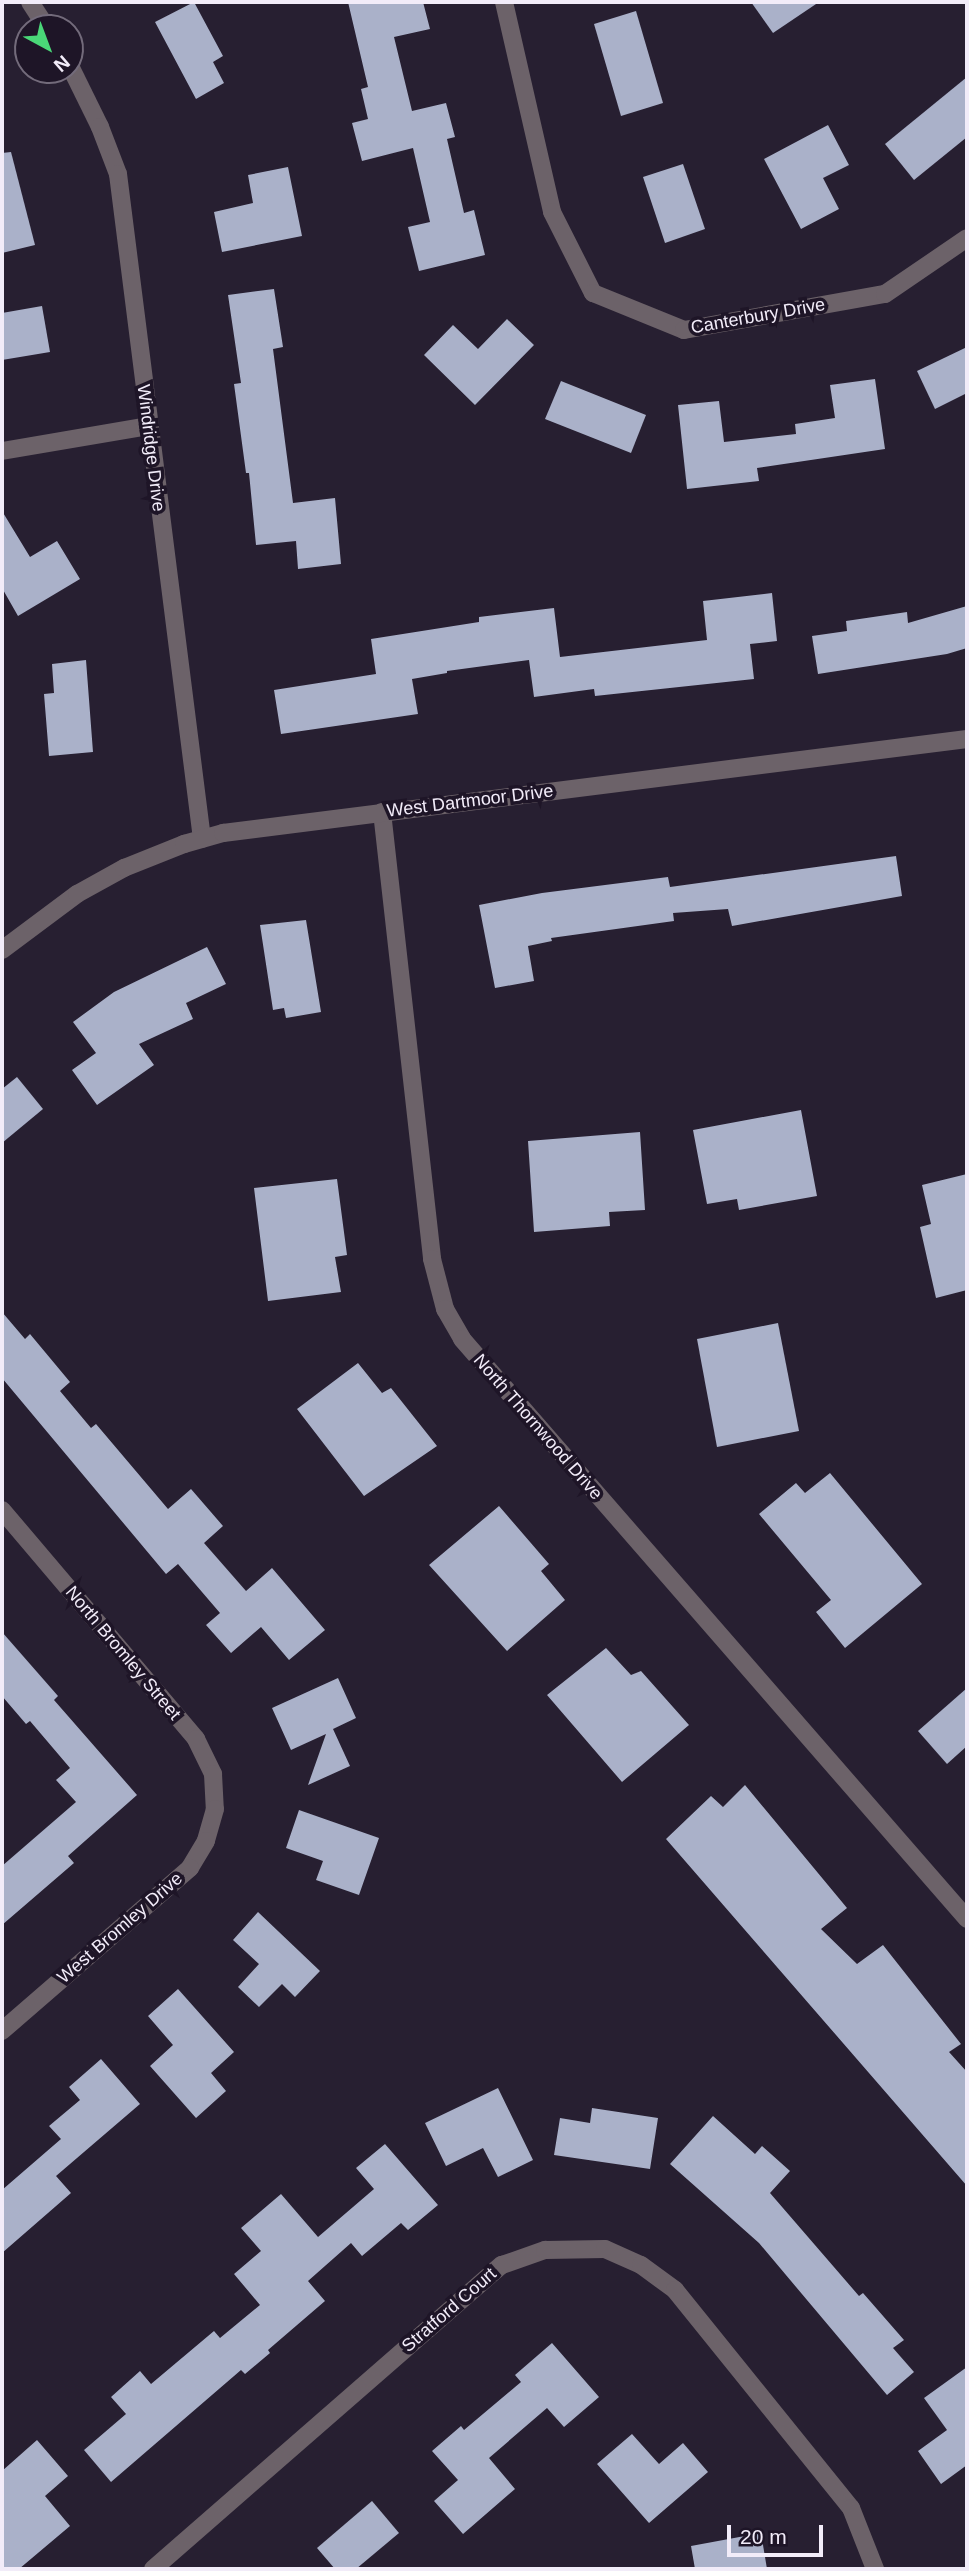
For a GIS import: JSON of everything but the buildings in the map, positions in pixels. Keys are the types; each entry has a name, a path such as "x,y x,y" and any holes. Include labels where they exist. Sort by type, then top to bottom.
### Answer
{"street":[{"name":"Canterbury Drive","path":"504,2 552,212 593,293 684,330 885,294 967,238"},
{"name":"Windridge Drive","path":"79,84 118,174 202,839"},
{"path":"2,451 148,426"},
{"name":"West Dartmoor Drive","path":"2,950 77,894 124,868 202,839 252,828 967,740"},
{"name":"North Thornwood Drive","path":"382,812 432,1259 445,1309 462,1339 967,1919"},
{"name":"North Bromley Street","path":"2,1510 196,1739 213,1774 215,1809"},
{"name":"West Bromley Drive","path":"2,2031 190,1868 206,1841 215,1809"},
{"name":"Stratford Court","path":"153,2569 502,2264 545,2250 605,2249 641,2265 675,2290 851,2508 875,2569"}]}
